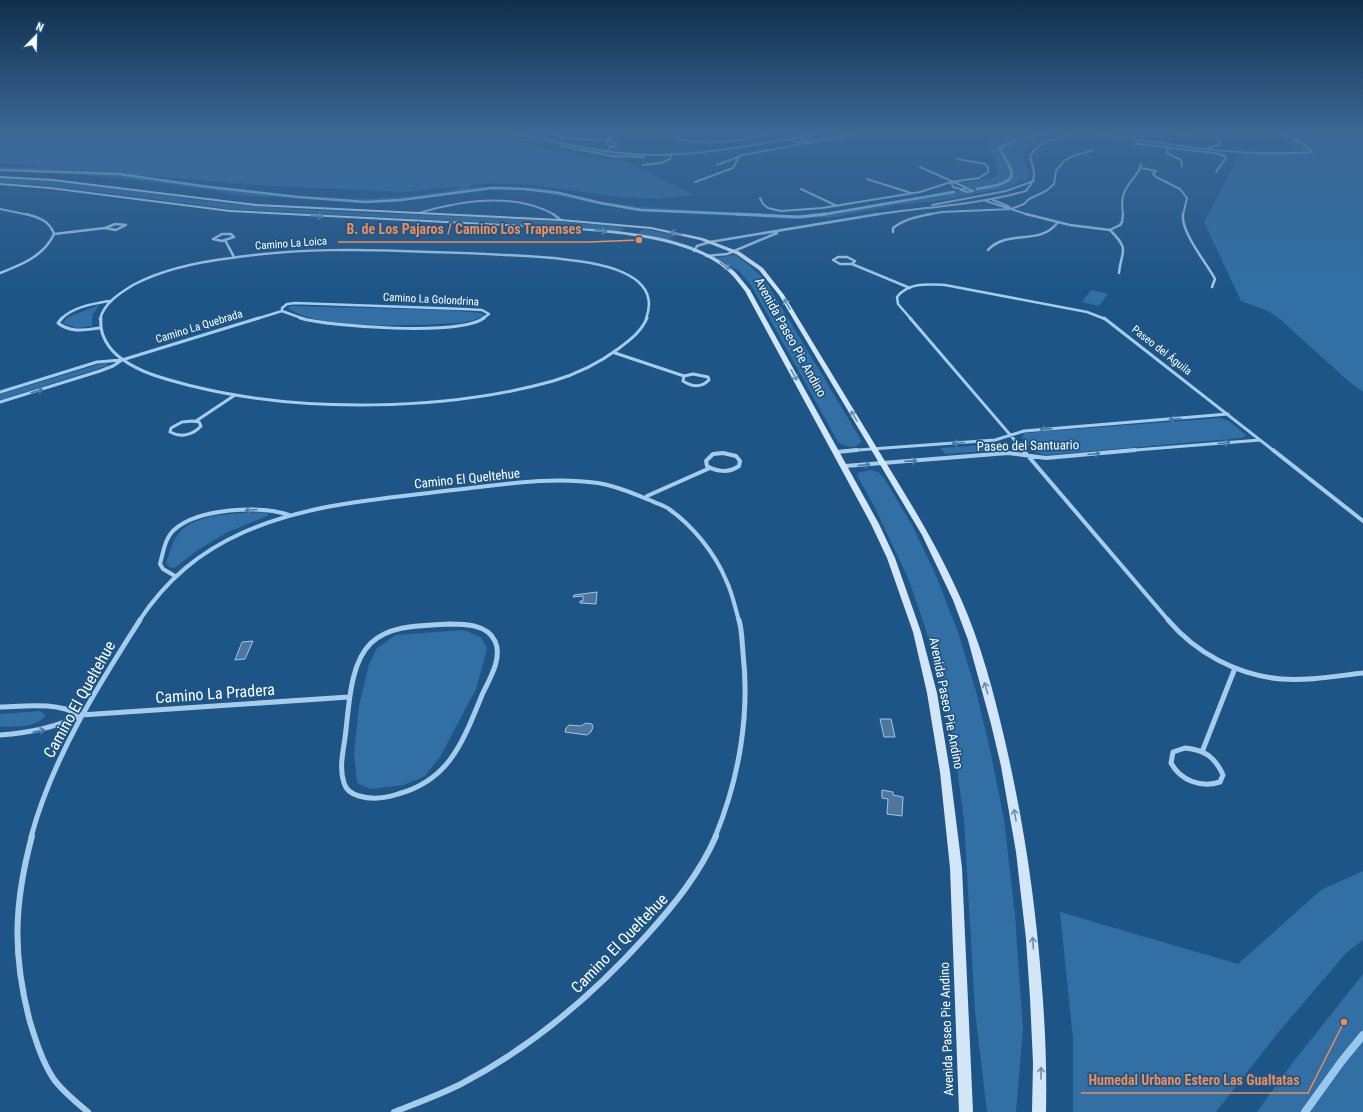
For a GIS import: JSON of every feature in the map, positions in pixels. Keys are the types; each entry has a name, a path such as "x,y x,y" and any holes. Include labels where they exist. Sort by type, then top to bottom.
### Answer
{"main road":[{"name":"Avenida Paseo Pie Andino","path":"11,185 50,188 230,211 566,228 629,235 659,240 694,251 729,269 744,284 875,524 896,572 917,632 932,693 945,772 956,868 966,1112"},
{"name":"Avenida Paseo Pie Andino","path":"93,185 256,205 561,220 640,227 681,234 710,242 733,251 756,265 772,282 926,535 945,574 972,639 1009,778 1021,847 1032,934 1041,1072 1039,1112"},
{"path":"629,235 631,230 640,227"}],"street":[{"path":"885,185 914,194"},
{"path":"760,198 761,202 766,207 777,210 812,210 914,194 942,185"},
{"path":"952,185 976,197"},
{"path":"959,185 984,196"},
{"path":"694,251 700,244 984,196 1006,191 1023,185"},
{"path":"917,208 963,204 992,199 1015,194 1029,188 1031,185"},
{"path":"893,232 893,228 899,222 930,214 958,210 1011,209 1024,204 1029,199 1053,185"},
{"path":"985,200 1057,223 1110,230 1120,225 1122,222 1123,195 1128,185"},
{"path":"1171,185 1187,196 1188,199 1182,213 1183,222 1202,259 1215,279 1212,287"},
{"path":"961,189 967,188"},
{"path":"801,189 838,206"},
{"path":"967,192 973,191"},
{"path":"1006,191 1015,194"},
{"path":"992,199 1008,206 1011,209"},
{"path":"957,200 963,204"},
{"name":"Avenida Paseo Pie Andino","path":"419,213 455,204 499,201 539,208 555,215 561,220"},
{"path":"0,209 24,214 42,220 51,226 54,234"},
{"path":"988,250 1004,240 1048,233 1052,231 1057,223"},
{"path":"54,234 105,228 115,224 126,225 123,228 114,230 105,228"},
{"path":"705,256 724,255 746,242 787,230"},
{"path":"1110,230 1120,241 1123,248 1123,258 1119,273"},
{"path":"0,273 37,255 47,246 54,234"},
{"path":"226,234 234,236 233,238 225,240 216,240 213,238 226,234"},
{"path":"735,239 746,242"},
{"path":"225,240 234,257"},
{"name":"Camino La Loica","path":"311,250 402,250 564,259 608,266 636,279 649,292 651,301 647,318 641,329 631,340 615,353 591,366 555,381 523,389 462,398 411,403 361,404 305,402 235,395 170,380 140,369 122,360 110,347 99,328 101,313 110,301 130,286 152,276 197,264 234,257 275,252 311,250"},
{"path":"852,264 855,261 849,258 840,257 833,260 840,264 852,264 910,288"},
{"name":"Paseo del Águila","path":"910,288 931,284 960,287 1100,316 1110,322 1363,521"},
{"path":"910,288 899,294 897,301 898,304 1183,636 1202,651 1234,668 1265,676 1298,679 1363,673"},
{"name":"Camino La Loica","path":"99,328 74,330 66,329 58,323 62,318 81,308 110,301"},
{"name":"Camino La Golondrina","path":"295,303 464,308 482,310 489,314 483,320 464,325 390,327 326,323 294,316 282,311 282,308 285,305 295,303"},
{"name":"Camino La Quebrada","path":"0,392 97,362 122,360 282,311"},
{"path":"615,353 684,376 698,374 705,375 709,380 703,385 691,386 683,382 682,380 684,376"},
{"name":"Camino La Quebrada","path":"0,402 100,371 113,366 122,360"},
{"path":"196,421 202,426 194,432 179,435 170,432 171,428 178,424 187,421 196,421 235,395"},
{"name":"Paseo del Santuario","path":"836,452 995,440 1024,430 1228,414"},
{"name":"Paseo del Santuario","path":"844,466 1008,453 1046,458 1261,440"},
{"path":"647,496 710,468 719,471 729,471 737,468 741,463 736,456 728,453 713,454 706,461 707,466 710,468"},
{"name":"Camino El Queltehue","path":"88,1112 75,1102 56,1082 44,1063 36,1044 22,992 16,948 18,898 24,862 34,826 59,760 82,716 151,603 175,576 197,559 228,540 255,527 289,515 320,507 356,501 553,481 575,481 607,484 647,496 663,505 688,523 714,553 726,577 736,611 745,651 747,696 745,723 731,793 718,832 695,874 657,925 605,979 575,1007 524,1046 496,1064 434,1096 394,1112"},
{"path":"175,576 163,570 160,564 170,535 186,522 208,514 257,509 277,510 289,515"},
{"path":"466,624 488,632 495,642 497,652 491,673 476,711 453,758 430,782 411,791 388,796 366,798 358,796 346,788 342,773 349,697 364,652 374,640 392,631 412,627 466,624"},
{"path":"1202,752 1234,668"},
{"name":"Camino La Pradera","path":"0,735 46,730 82,716 349,697"},
{"name":"Camino La Pradera","path":"0,708 51,705 73,710 82,716"},
{"path":"1185,748 1202,752 1210,756 1221,767 1223,774 1222,779 1212,786 1195,784 1179,775 1170,763 1170,757 1173,752 1178,750 1185,748"}],"shaded area":[{"path":"42,185 86,185 254,206 347,212 533,220 626,227 619,232 574,227 232,209"},
{"path":"173,185 203,185 288,195 343,198 397,197 444,191 463,186 405,192 259,185 503,186 542,188 605,202 641,207 802,216 825,214 860,208 883,202 912,199 945,191 976,189 965,185 1015,185 1012,187 936,201 897,205 834,217 792,219 629,210 524,189 486,189 377,202 360,202 236,195"},
{"path":"532,185 674,185 695,195 657,199 619,197"},
{"path":"1224,185 1363,185 1363,392 1347,380 1281,320 1270,312 1241,301 1204,222"},
{"path":"644,229 675,235 669,238 675,240 672,241 637,234"},
{"path":"735,255 749,265 765,280 860,438 861,442 859,445 850,447 838,442 751,285 739,271 716,258"},
{"path":"1091,290 1108,294 1099,306 1082,302"},
{"path":"99,305 92,316 92,326 76,328 63,323 68,317"},
{"path":"288,307 447,310 482,313 484,316 471,321 458,323 419,325 346,324 304,316 289,309"},
{"path":"107,363 107,366 0,400 0,394"},
{"path":"1220,418 1229,421 1246,435 1242,438 1046,455 1035,452 1022,438 1024,433"},
{"path":"1001,445 1002,450 945,454 940,448"},
{"path":"869,470 878,472 884,478 912,525 935,573 958,632 976,691 991,754 1004,819 1015,915 1023,1029 1016,1112 987,1112 975,1011 964,820 952,732 925,627 908,578 874,506 857,475 858,473"},
{"path":"266,512 269,514 267,516 226,533 198,550 174,568 169,567 166,563 175,539 188,525 209,517 220,515"},
{"path":"597,592 596,604 580,603 580,601 583,601 583,596 573,597 574,595"},
{"path":"463,630 481,637 487,649 476,689 440,757 425,776 404,785 370,789 357,783 354,753 359,706 369,664 377,648 396,635"},
{"path":"253,641 245,659 235,660 242,642"},
{"path":"40,711 46,715 31,725 0,727 0,714"},
{"path":"880,719 891,719 895,737 884,737"},
{"path":"586,723 592,724 593,727 591,732 587,735 565,732 569,725 581,726"},
{"path":"882,790 893,792 893,795 903,797 902,816 887,814 888,799 882,798"},
{"path":"1363,871 1363,940 1347,952 1277,1034 1216,1112 1073,1112 1073,1039 1060,912 1238,964 1321,890"},
{"path":"1363,974 1363,1112 1257,1112 1290,1066"}],"waterway":[{"path":"194,185 298,197 366,202 401,200 492,188 524,189 559,193 600,203 641,210 741,214"},
{"path":"977,189 997,185"},
{"path":"820,215 954,192"},
{"path":"736,214 741,214"},
{"path":"741,214 759,215"},
{"path":"741,214 799,217 825,214"},
{"path":"1305,1112 1341,1062 1363,1035"}],"place":[{"name":"B. de Los Pajaros / Camino Los Trapenses","path":"639,240"},
{"name":"Humedal Urbano Estero Las Gualtatas","path":"1344,1022"}]}
